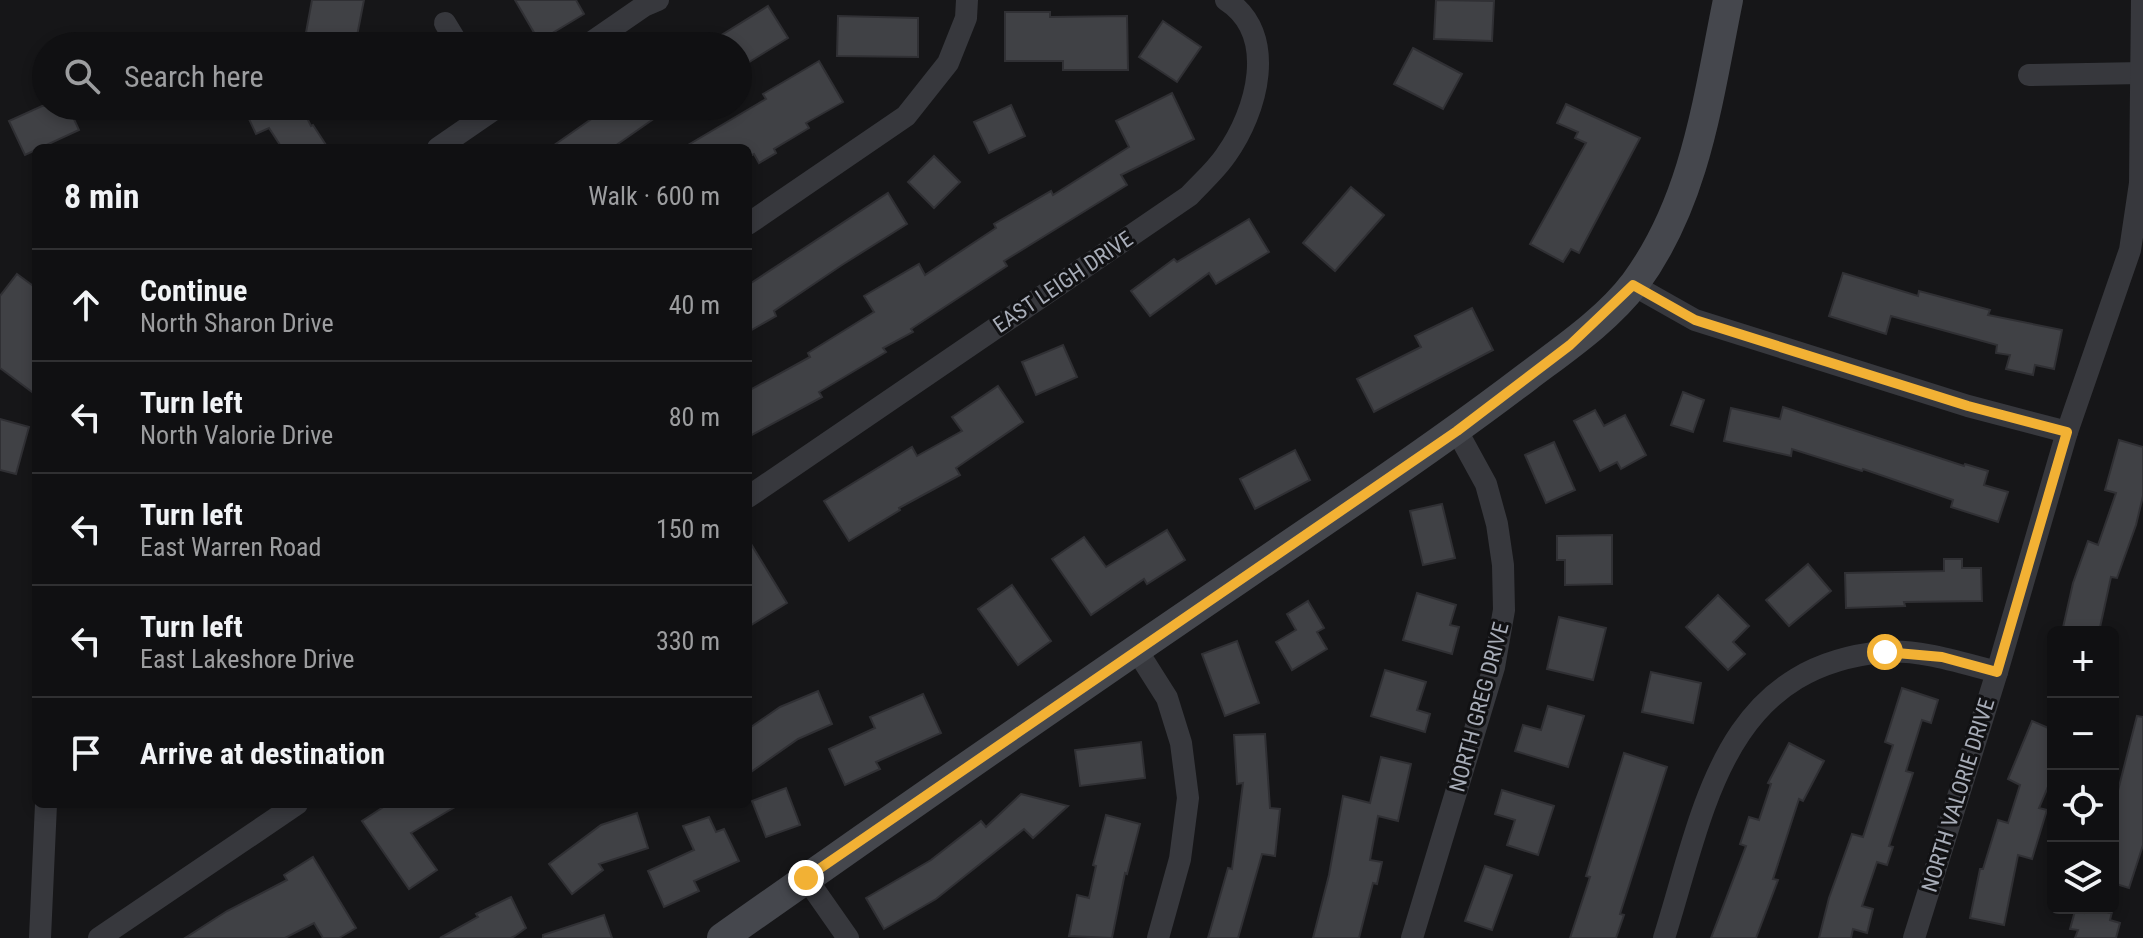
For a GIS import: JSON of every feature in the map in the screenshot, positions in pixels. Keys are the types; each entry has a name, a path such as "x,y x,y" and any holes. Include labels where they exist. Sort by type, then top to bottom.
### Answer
{"main road":[{"path":"722,938 1136,649 1457,431 1570,345 1633,285 1665,237 1689,181 1728,0"}],"street":[{"path":"606,32 658,0"},
{"path":"752,221 906,116 948,63 966,18 967,0"},
{"name":"EAST LEIGH DRIVE","path":"752,494 1189,196 1226,156 1246,122 1257,75 1258,52 1249,21 1226,0"},
{"name":"NORTH VALORIE DRIVE","path":"1914,938 1997,672 2067,432 2130,250 2140,183 2142,0"},
{"path":"445,23 450,32"},
{"path":"2029,75 2142,73"},
{"path":"444,144 478,120"},
{"path":"1633,285 1695,320 1968,406 2067,432"},
{"name":"NORTH GREG DRIVE","path":"1412,938 1494,667 1504,610 1503,565 1497,524 1486,484 1457,431"},
{"path":"1136,649 1167,698 1181,743 1188,798 1180,859 1158,938"},
{"path":"1664,938 1713,783 1735,738 1769,696 1820,665 1885,652 1942,657 1997,672"},
{"path":"40,938 46,808"},
{"path":"99,938 291,808"},
{"path":"806,878 848,938"}],"building":[{"path":"312,0 364,0 358,32 306,32"},
{"path":"515,0 576,0 584,14 554,32 534,32"},
{"path":"1436,0 1494,1 1492,41 1434,39"},
{"path":"768,6 788,38 752,60 752,32 726,32"},
{"path":"1005,12 1050,12 1050,17 1127,16 1128,70 1063,70 1063,61 1005,61"},
{"path":"838,16 918,18 918,57 837,56"},
{"path":"1163,21 1201,47 1177,82 1139,57"},
{"path":"1413,48 1462,74 1443,109 1394,84"},
{"path":"819,61 843,102 806,123 809,128 774,149 776,153 759,163 752,155 752,144 690,144 730,120 752,120 752,107 766,99 763,94"},
{"path":"1172,93 1194,139 1121,175 1127,185 1004,261 1007,266 911,329 913,332 883,348 886,352 819,392 822,397 752,435 752,389 810,357 808,353 874,312 864,296 919,264 925,275 996,228 994,224 1051,191 1053,195 1129,147 1116,121"},
{"path":"1566,104 1640,138 1579,253 1571,249 1563,262 1530,244 1586,143 1575,138 1578,132 1557,123"},
{"path":"1011,105 1025,136 989,153 974,122"},
{"path":"32,111 32,120 74,120 79,130 49,144 32,144 32,152 25,155 9,121"},
{"path":"250,120 308,120 325,144 279,144 269,128 256,134"},
{"path":"590,120 652,120 618,144 556,144"},
{"path":"934,156 960,182 934,208 908,182"},
{"path":"1351,187 1384,215 1335,271 1303,243"},
{"path":"888,193 907,224 774,311 776,316 752,330 752,282"},
{"path":"1249,219 1269,252 1216,284 1209,273 1150,316 1131,291 1174,259 1177,262"},
{"path":"1843,273 1918,296 1919,291 1990,310 1988,315 2062,330 2054,369 2035,365 2033,375 2006,369 2010,355 1996,353 1997,345 1891,316 1886,334 1829,316"},
{"path":"17,274 32,285 32,392 0,368 0,296"},
{"path":"1472,308 1493,350 1374,412 1357,379 1421,347 1415,336"},
{"path":"1063,345 1077,377 1036,395 1022,362"},
{"path":"998,386 1023,422 956,468 960,475 899,508 849,541 824,501 912,447 917,456 962,431 952,417"},
{"path":"1683,392 1704,400 1693,432 1671,425"},
{"path":"1783,407 1988,471 1984,485 2008,492 1998,522 1951,507 1953,500 1863,469 1792,449 1791,456 1724,441 1731,408 1780,419"},
{"path":"1595,410 1604,426 1625,415 1646,455 1621,469 1617,462 1600,471 1574,421"},
{"path":"0,419 29,427 16,474 0,470"},
{"path":"2119,440 2143,447 2143,496 2117,578 2111,577 2100,626 2063,626 2073,583 2088,541 2098,545 2116,493 2105,490"},
{"path":"1554,442 1575,490 1546,503 1525,455"},
{"path":"1295,450 1310,480 1255,509 1240,479"},
{"path":"1442,504 1455,558 1423,565 1410,511"},
{"path":"1167,530 1185,560 1147,584 1144,579 1091,615 1052,559 1084,537 1106,567"},
{"path":"1612,535 1612,584 1565,585 1565,560 1557,560 1557,536"},
{"path":"752,546 787,603 752,625"},
{"path":"1944,559 1962,559 1962,568 1981,568 1982,601 1904,602 1905,606 1846,608 1845,573 1944,571"},
{"path":"1808,564 1831,591 1789,626 1766,600"},
{"path":"1012,585 1051,641 1018,665 978,609"},
{"path":"1417,593 1456,605 1450,625 1459,627 1452,654 1403,640"},
{"path":"1718,595 1749,626 1733,642 1745,654 1728,670 1686,627"},
{"path":"1308,601 1324,628 1317,632 1327,649 1292,670 1276,642 1296,630 1287,614"},
{"path":"1559,617 1606,628 1593,680 1547,669"},
{"path":"1237,641 1259,703 1225,716 1202,654"},
{"path":"1385,670 1426,682 1417,710 1430,714 1425,732 1371,716"},
{"path":"1651,672 1701,683 1693,723 1642,712"},
{"path":"1902,688 1938,700 1931,723 1922,720 1906,771 1913,773 1889,846 1893,847 1887,865 1877,862 1862,906 1873,909 1867,933 1853,929 1851,938 1819,938 1829,898 1852,834 1863,837 1893,745 1885,742"},
{"path":"818,691 832,724 798,739 752,771 752,726 780,707"},
{"path":"923,694 941,733 876,762 880,769 845,785 829,749 875,728 870,717"},
{"path":"1548,706 1584,716 1568,767 1515,751 1523,725 1541,730"},
{"path":"2137,716 2143,717 2143,845 2129,888 2119,885 2119,786"},
{"path":"2032,721 2047,727 2047,789 2039,808 2047,810 2032,859 2018,855 2004,925 1970,918 1980,869 1983,869 1998,820 2008,823 2020,785 2008,779"},
{"path":"1265,734 1270,808 1280,809 1275,856 1262,854 1238,938 1208,938 1228,868 1232,869 1243,783 1237,784 1234,735"},
{"path":"1141,742 1145,778 1080,786 1075,750"},
{"path":"1789,743 1824,761 1803,801 1799,799 1773,879 1778,880 1756,938 1711,938 1746,846 1740,844 1749,817 1759,820 1771,784 1768,783"},
{"path":"1624,753 1667,767 1620,914 1624,915 1616,938 1570,938 1590,877 1586,876"},
{"path":"1381,757 1411,764 1398,821 1378,816 1370,860 1382,862 1377,884 1373,883 1359,938 1313,938 1329,875 1343,796 1370,803"},
{"path":"786,788 800,825 766,837 752,801"},
{"path":"1502,790 1554,806 1538,855 1507,845 1515,820 1495,814"},
{"path":"1021,794 1068,806 1033,838 1024,829 936,899 884,929 866,898 931,860 981,821 986,827"},
{"path":"382,808 453,808 411,833 437,870 409,889 362,821"},
{"path":"637,813 648,848 599,864 603,870 572,894 549,864 601,825"},
{"path":"1106,815 1140,824 1125,873 1112,938 1069,936 1077,895 1089,898 1096,866 1093,865"},
{"path":"709,817 716,832 724,829 739,861 694,881 699,891 664,907 648,871 694,850 683,826"},
{"path":"313,857 356,928 339,938 323,938 314,923 285,938 185,938 227,911 287,880 284,875"},
{"path":"1485,866 1512,875 1492,930 1465,921"},
{"path":"511,897 526,928 515,936 440,938 478,917 476,914"},
{"path":"2074,914 2112,914 2110,920 2120,923 2116,938 2075,938 2078,930 2070,929"},
{"path":"604,915 612,938 543,938 543,935"}],"route":[{"path":"806,878 1457,431 1570,345 1633,285 1695,320 1968,406 2067,432 1997,672 1942,657 1885,652"}]}
